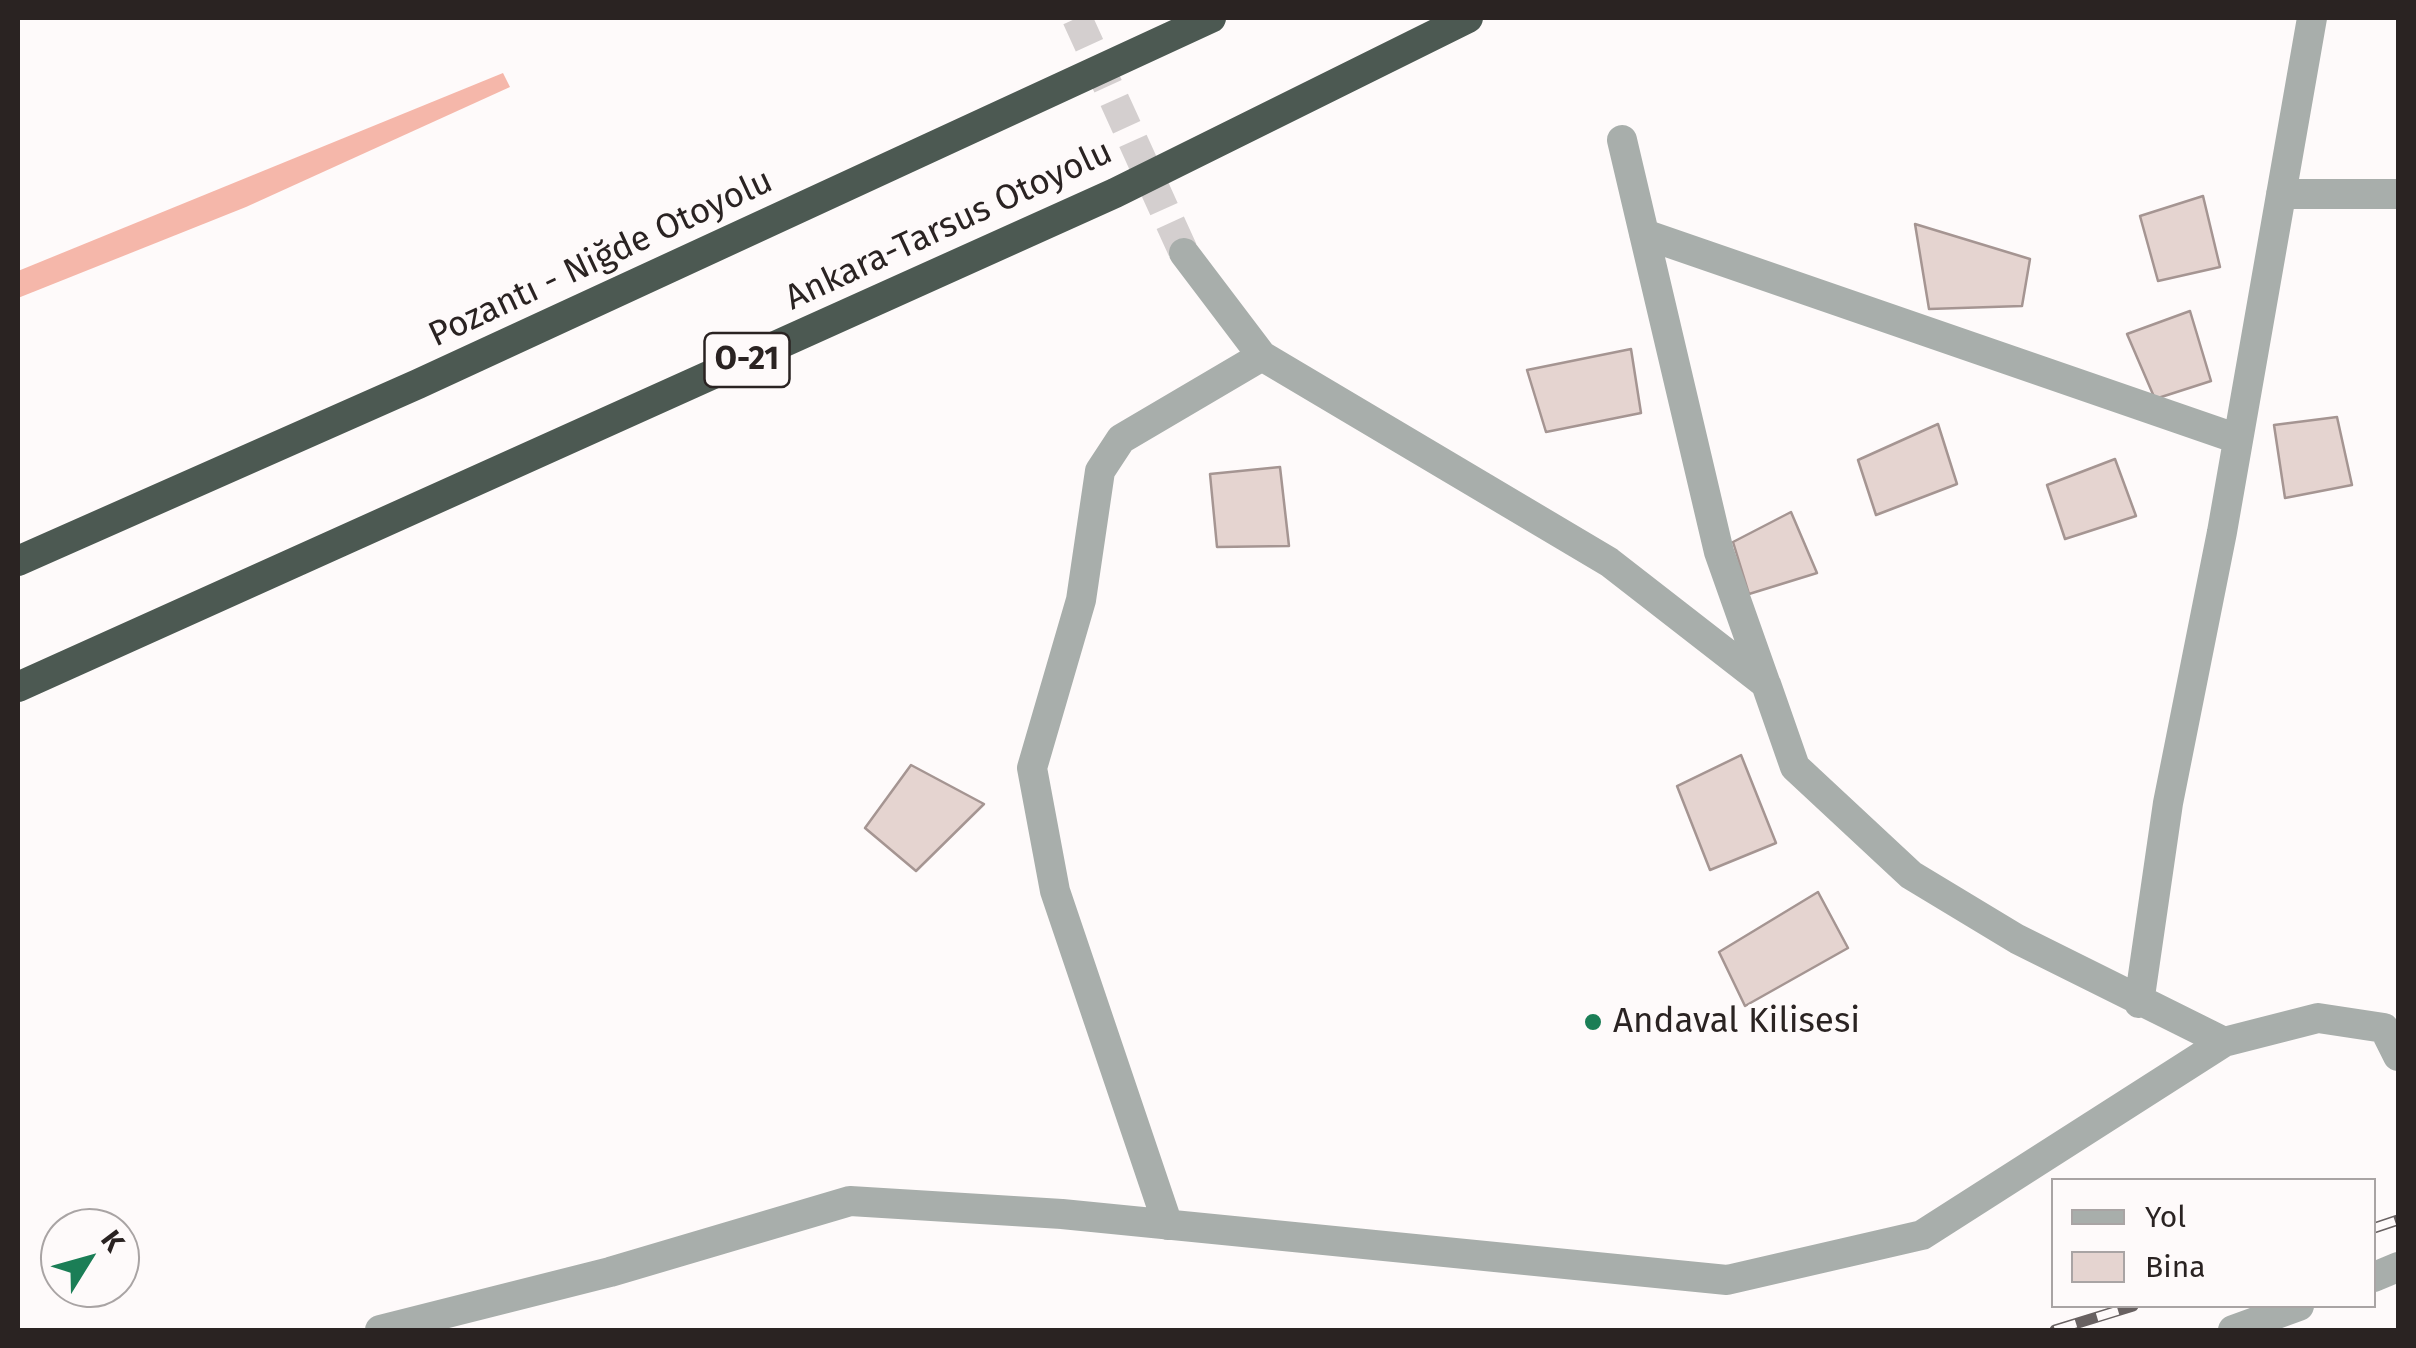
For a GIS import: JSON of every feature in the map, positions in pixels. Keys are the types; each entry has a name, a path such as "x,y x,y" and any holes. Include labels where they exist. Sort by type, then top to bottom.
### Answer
{"highway":[{"name":"Pozantı - Niğde Otoyolu","path":"18,561 418,384 1211,18"},
{"name":"Ankara-Tarsus Otoyolu","path":"18,687 1098,201 1468,18"}],"street":[{"path":"2138,1003 2168,803 2238,439 2312,18"},
{"path":"1622,140 1719,552 1795,766 1911,875 2017,940 2138,1003 2224,1042"},
{"path":"2281,194 2398,194"},
{"path":"1644,234 2238,439"},
{"path":"1184,253 1262,356 1609,562 1766,684"},
{"path":"1168,1225 1056,891 1032,768 1081,600 1100,472 1122,439 1262,356"},
{"path":"380,1330 610,1272 850,1201 1168,1225 1727,1280 1922,1235 2224,1042 2318,1018 2391,1015 2398,1056"},
{"path":"2233,1330 2294,1308"}],"shaded area":[{"path":"503,73 510,87 246,207 18,298 18,271"}],"building":[{"path":"2203,196 2220,267 2158,281 2140,216"},
{"path":"1915,224 2030,259 2022,306 1929,309"},
{"path":"2190,311 2211,381 2155,399 2127,334"},
{"path":"1631,349 1641,413 1546,432 1527,370"},
{"path":"2337,417 2352,485 2285,498 2274,425"},
{"path":"1938,424 1957,484 1876,515 1858,460"},
{"path":"2115,459 2136,516 2065,539 2047,485"},
{"path":"1280,467 1289,546 1217,547 1210,474"},
{"path":"1791,512 1817,573 1749,594 1733,542"},
{"path":"1741,755 1776,843 1710,870 1677,786"},
{"path":"911,765 984,804 916,871 865,828"},
{"path":"1818,892 1848,948 1745,1006 1719,952"}],"tunnel":[{"path":"1077,18 1184,253"}],"railway":[{"path":"2376,1227 2398,1220"},
{"path":"2055,1330 2126,1308"}],"place":[{"name":"Andaval Kilisesi","path":"1593,1022"}]}
